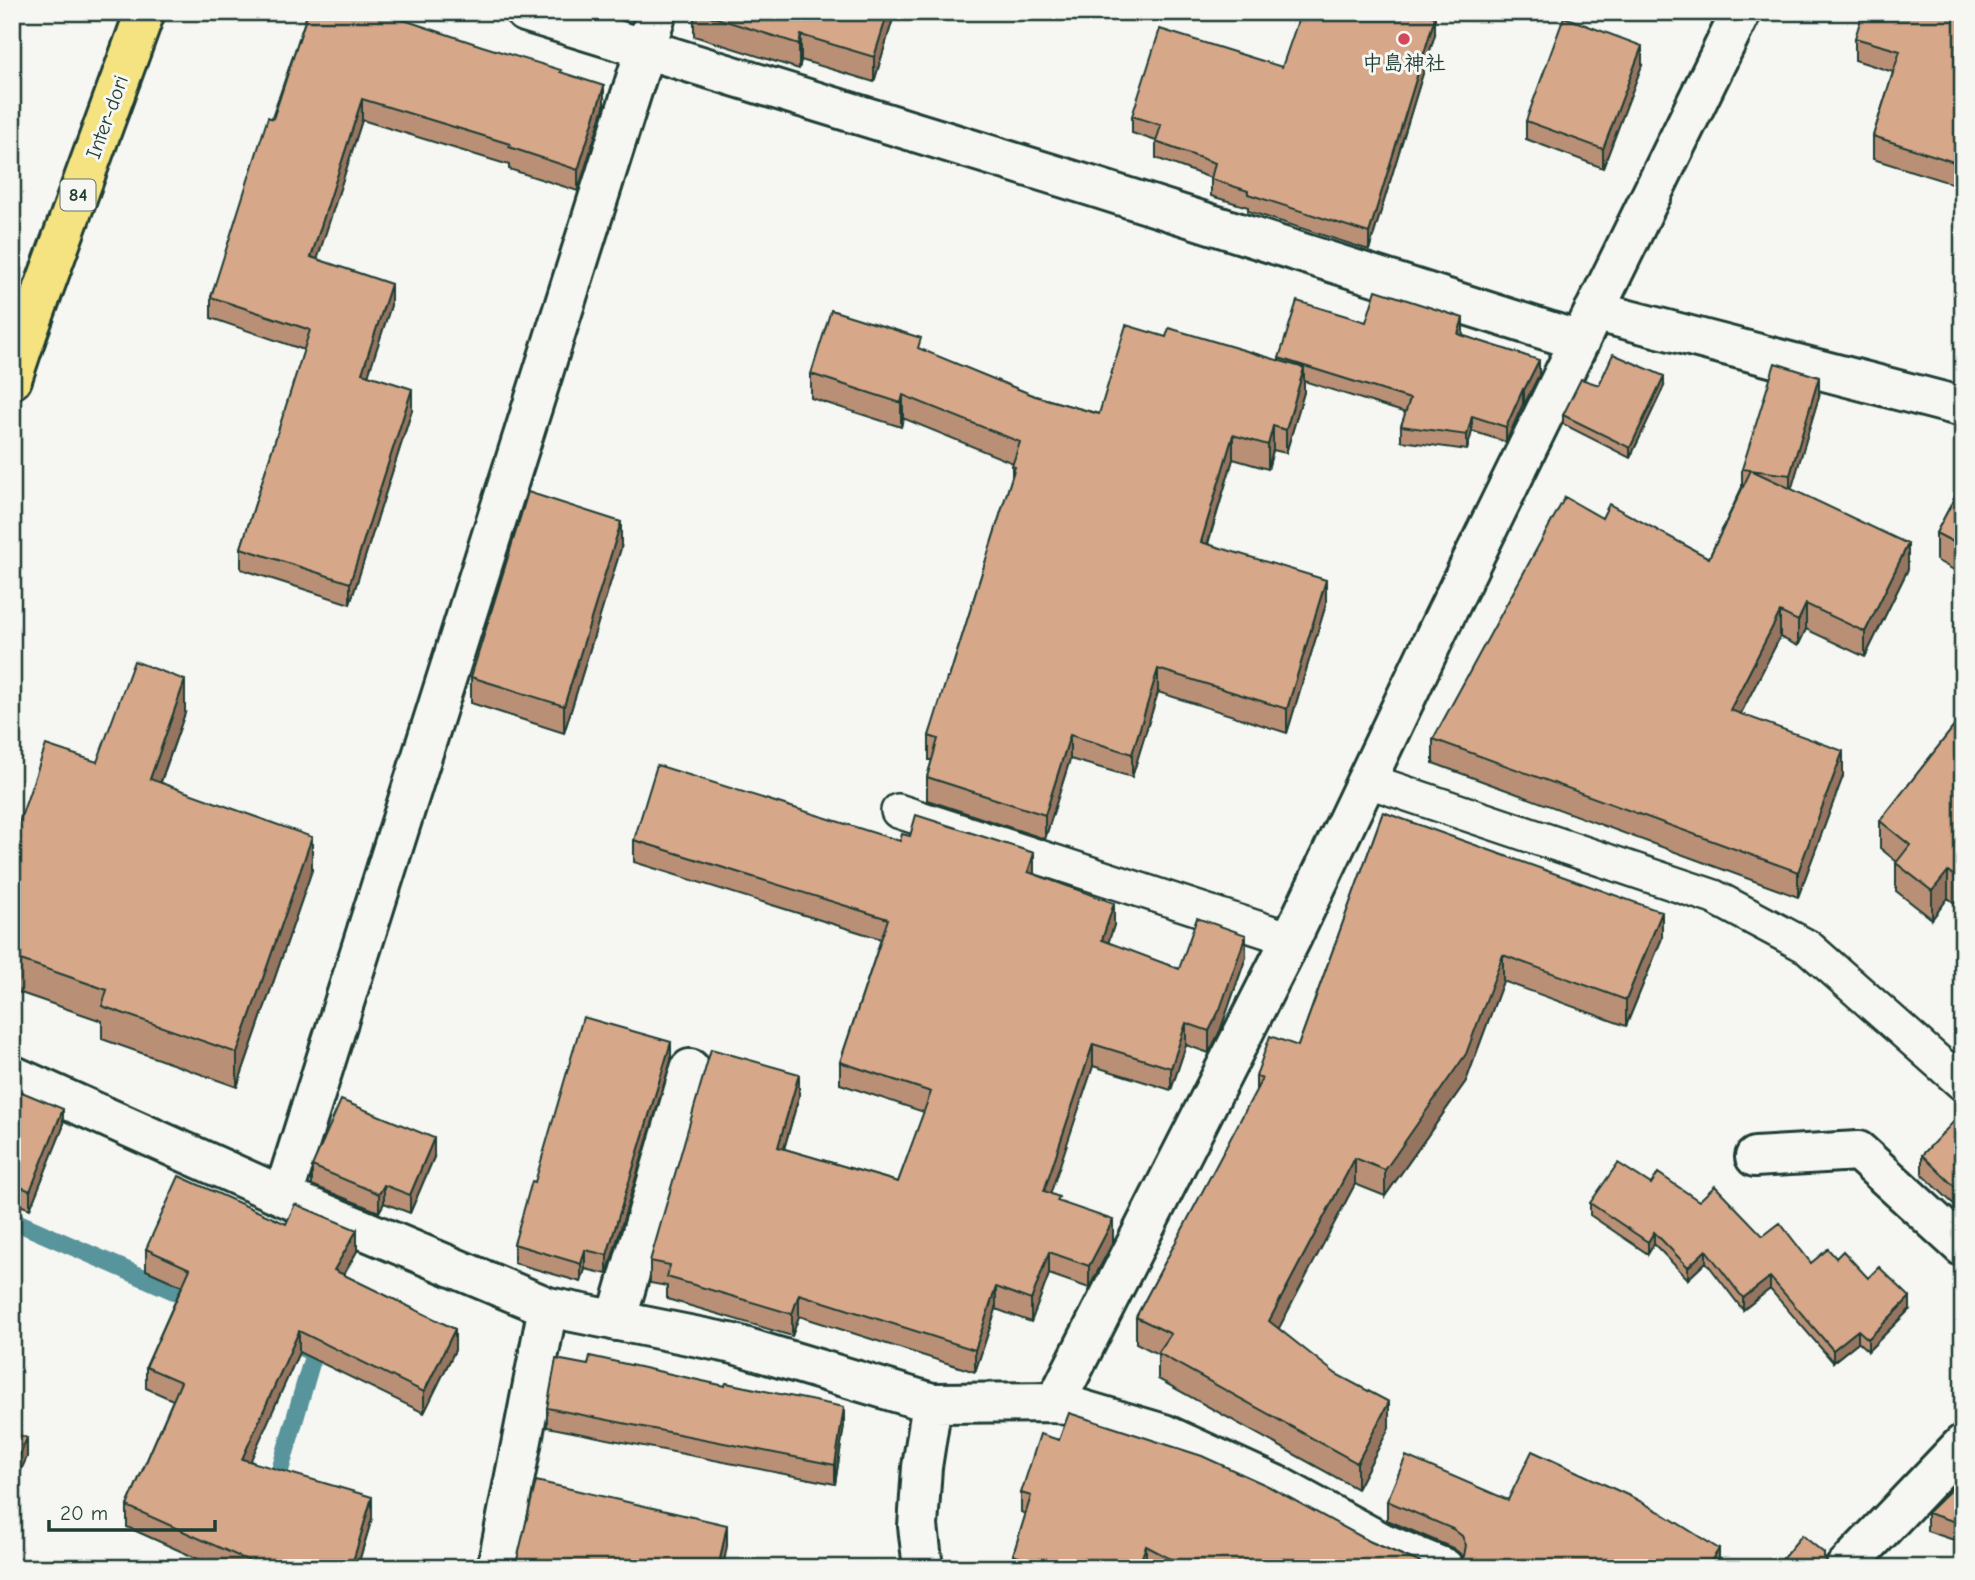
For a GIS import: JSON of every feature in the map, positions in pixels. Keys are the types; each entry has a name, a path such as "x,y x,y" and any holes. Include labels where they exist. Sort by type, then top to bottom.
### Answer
{"main road":[{"name":"Inter-dori","path":"12,379 19,340 145,12"}],"street":[{"path":"525,12 1094,187 1587,326 1963,407"},
{"path":"283,1196 657,12"},
{"path":"1056,1402 1291,939 1741,12"},
{"path":"616,1321 690,1069"},
{"path":"12,1075 283,1196 548,1307 734,1345 932,1403 1056,1402 1164,1434 1278,1486 1381,1542 1444,1568"},
{"path":"1755,1157 1857,1150 1963,1247"},
{"path":"497,1568 548,1307"},
{"path":"923,1568 918,1526 922,1467 932,1403"},
{"path":"1845,1568 1963,1444"}],"lane":[{"path":"1366,780 1714,897 1808,947 1963,1084"},
{"path":"898,811 1291,939"}],"building":[{"path":"308,12 380,12 604,86 578,170 509,147 510,144 362,99 311,257 391,284 362,373 412,389 350,583 241,548 310,330 211,297 268,117 273,119"},
{"path":"697,12 888,12 874,57 801,35 799,44"},
{"path":"1301,12 1422,12 1435,17 1369,233 1248,194 1248,191 1211,179 1215,163 1156,142 1161,125 1132,116 1160,29 1282,67"},
{"path":"1863,12 1963,12 1963,165 1873,136 1900,51 1855,38"},
{"path":"1564,17 1642,46 1603,149 1526,121"},
{"path":"1376,290 1463,318 1458,334 1539,360 1506,427 1472,416 1467,435 1401,426 1410,399 1279,358 1297,301 1366,322"},
{"path":"831,310 921,338 918,348 1035,396 1099,414 1126,325 1166,337 1169,328 1304,368 1286,430 1273,426 1268,445 1233,435 1201,542 1326,580 1287,709 1158,669 1132,754 1070,735 1045,815 927,777 938,739 929,736 1015,467 1012,466 1020,442 903,395 901,403 811,374"},
{"path":"1613,354 1664,376 1630,448 1563,415 1581,379 1599,385"},
{"path":"1775,363 1819,377 1790,475 1742,469"},
{"path":"1751,470 1908,544 1865,632 1806,604 1798,621 1780,612 1730,710 1843,751 1798,872 1433,739 1565,497 1602,518 1609,504 1709,558"},
{"path":"1963,482 1963,547 1936,533"},
{"path":"528,492 621,522 564,706 471,677"},
{"path":"134,661 185,680 150,779 312,837 237,1053 102,1006 107,990 12,957 12,843 46,745 97,762"},
{"path":"1963,715 1963,882 1948,871 1932,891 1896,863 1910,845 1880,821"},
{"path":"657,765 900,841 902,834 910,836 916,815 1034,853 1028,872 1114,903 1102,940 1179,969 1197,918 1246,935 1220,1009 1209,1031 1186,1023 1171,1068 1093,1044 1044,1191 1059,1197 1057,1201 1113,1220 1089,1266 1049,1252 1031,1300 996,1287 975,1350 799,1294 792,1314 667,1277 670,1265 650,1261 711,1049 799,1074 778,1147 898,1182 931,1092 840,1062 888,919 634,840"},
{"path":"1383,812 1662,912 1626,1000 1503,955 1466,1054 1385,1170 1355,1158 1269,1321 1336,1374 1389,1402 1357,1463 1158,1353 1171,1334 1136,1317 1262,1079 1256,1076 1270,1036 1298,1046"},
{"path":"583,1017 671,1042 607,1255 585,1250 581,1264 514,1244"},
{"path":"12,1088 63,1109 30,1191 12,1183"},
{"path":"341,1100 434,1138 410,1195 384,1185 379,1194 312,1166"},
{"path":"1960,1115 1963,1117 1963,1195 1922,1155"},
{"path":"1618,1163 1651,1184 1658,1173 1699,1201 1715,1186 1763,1236 1780,1223 1811,1263 1828,1249 1836,1258 1843,1251 1868,1278 1879,1267 1910,1297 1868,1339 1858,1330 1833,1350 1770,1277 1743,1298 1706,1250 1688,1267 1654,1232 1648,1242 1590,1203"},
{"path":"179,1176 286,1224 295,1204 357,1230 334,1270 455,1329 424,1392 299,1331 242,1459 372,1497 351,1568 265,1568 127,1506 181,1382 146,1367 190,1269 146,1249"},
{"path":"590,1356 725,1386 726,1383 844,1407 835,1465 547,1408 556,1359 588,1365"},
{"path":"1069,1413 1202,1456 1268,1486 1371,1542 1433,1568 1188,1568 1146,1546 1138,1568 1051,1568 1013,1555 1031,1496 1021,1493 1040,1434 1059,1440"},
{"path":"12,1432 27,1438 12,1471"},
{"path":"1532,1451 1634,1498 1719,1549 1706,1568 1453,1568 1464,1556 1466,1545 1462,1536 1453,1529 1387,1501 1406,1456 1508,1500"},
{"path":"1963,1478 1963,1524 1927,1513"},
{"path":"536,1481 727,1525 719,1564 738,1568 515,1568"},
{"path":"1802,1535 1824,1553 1833,1568 1775,1568"}],"waterway":[{"path":"12,1220 199,1302"},
{"path":"274,1491 314,1353 298,1346"}],"place":[{"name":"中島神社","path":"1404,39"}]}
